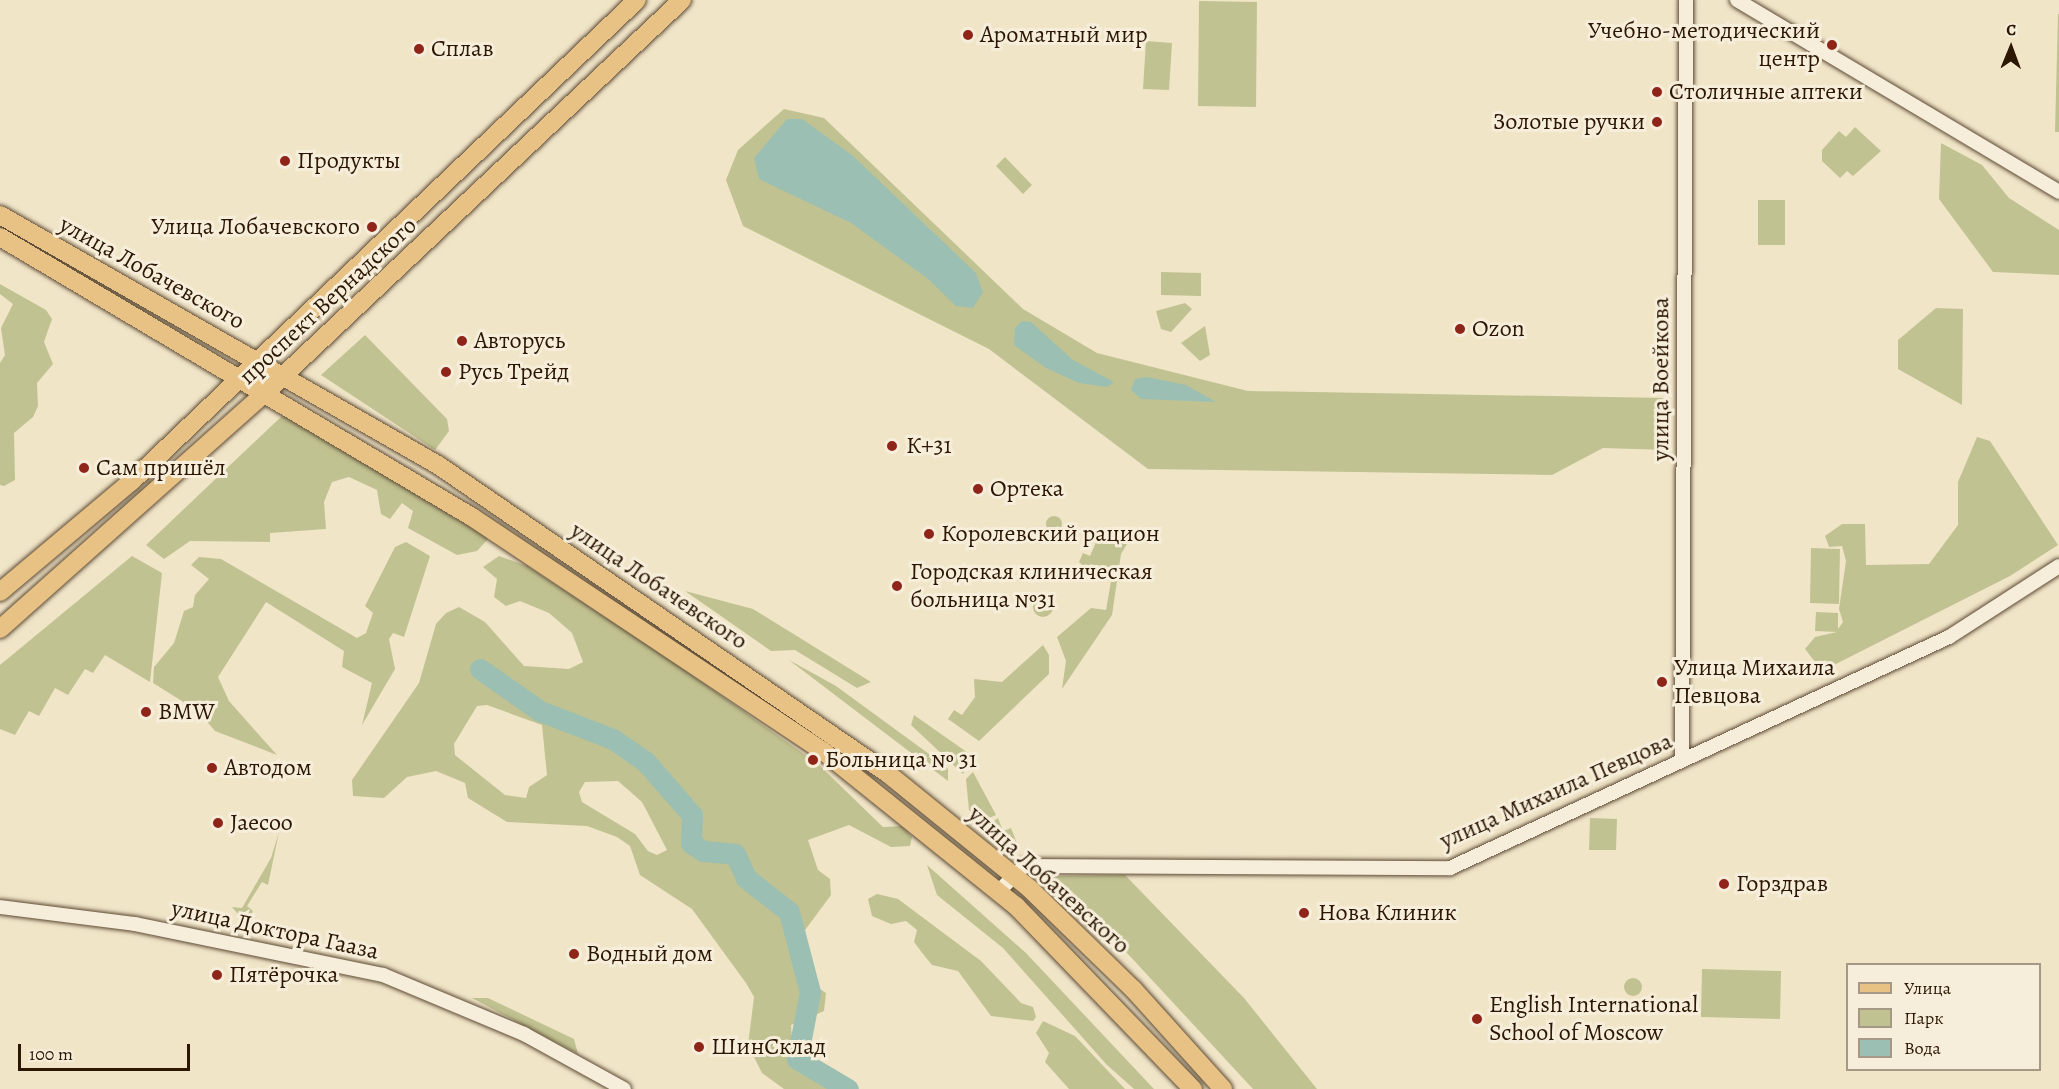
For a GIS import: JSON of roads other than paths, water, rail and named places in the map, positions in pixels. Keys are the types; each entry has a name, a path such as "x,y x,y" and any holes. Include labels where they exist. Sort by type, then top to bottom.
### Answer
{"main road":[{"name":"проспект Вернадского","path":"0,592 132,481 238,377 637,0"},
{"name":"проспект Вернадского","path":"0,629 265,393 682,0"},
{"name":"улица Лобачевского","path":"0,215 258,358 471,487 769,689 887,773 1012,874 1133,989 1223,1089"},
{"name":"улица Лобачевского","path":"0,237 472,517 777,719 999,891 1193,1089"}],"street":[{"name":"улица Воейкова","path":"1682,758 1686,0"},
{"path":"1737,0 2059,192"},
{"name":"улица Михаила Певцова","path":"1012,874 1033,866 1450,868 1682,758 1977,623 2059,566"},
{"path":"999,891 1012,874"},
{"name":"улица Доктора Гааза","path":"0,907 135,924 383,975 525,1034 624,1089"}],"water":[{"path":"787,119 802,119 852,155 976,273 983,292 973,308 956,306 927,278 851,223 759,179 754,158"},
{"path":"1022,321 1031,322 1073,360 1114,382 1107,387 1079,383 1046,368 1014,345 1015,328"},
{"path":"1147,377 1186,385 1216,402 1141,399 1131,390 1135,379"}],"waterway":[{"path":"480,669 540,711 613,739 646,762 692,815 691,843 703,851 735,854 746,878 789,912 810,992 797,1059 848,1089"}],"place":[{"name":"Ароматный мир","path":"968,35"},
{"name":"Учебно-методический центр","path":"1832,45"},
{"name":"Сплав","path":"419,49"},
{"name":"Столичные аптеки","path":"1657,92"},
{"name":"Золотые ручки","path":"1657,122"},
{"name":"Продукты","path":"285,161"},
{"name":"Улица Лобачевского","path":"372,227"},
{"name":"Ozon","path":"1460,329"},
{"name":"Авторусь","path":"462,341"},
{"name":"Русь Трейд","path":"446,372"},
{"name":"К+31","path":"892,446"},
{"name":"Сам пришёл","path":"84,468"},
{"name":"Ортека","path":"978,489"},
{"name":"Королевский рацион","path":"929,534"},
{"name":"Городская клиническая больница №31","path":"897,586"},
{"name":"Улица Михаила Певцова","path":"1662,682"},
{"name":"BMW","path":"146,712"},
{"name":"Больница № 31","path":"813,760"},
{"name":"Автодом","path":"212,768"},
{"name":"Jaecoo","path":"218,823"},
{"name":"Горздрав","path":"1724,884"},
{"name":"Нова Клиник","path":"1304,913"},
{"name":"Водный дом","path":"574,954"},
{"name":"Пятёрочка","path":"217,975"},
{"name":"English International School of Moscow","path":"1477,1019"},
{"name":"ШинСклад","path":"699,1047"}]}
